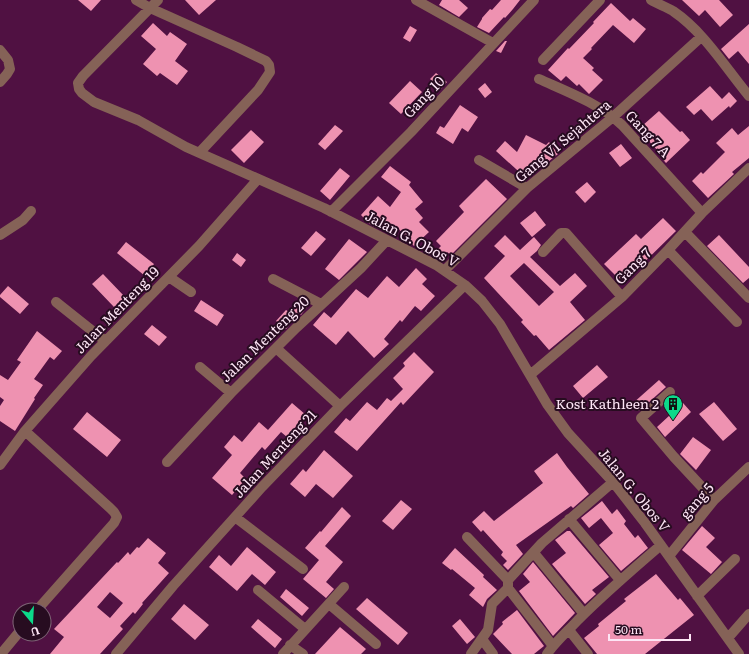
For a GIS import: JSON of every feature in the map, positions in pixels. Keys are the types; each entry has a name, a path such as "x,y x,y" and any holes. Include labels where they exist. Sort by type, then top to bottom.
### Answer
{"street":[{"path":"136,0 150,8 266,61 270,65 270,72 258,90 200,152"},
{"path":"150,8 158,0"},
{"name":"Gang 10","path":"332,212 411,132 491,48 534,0"},
{"path":"543,60 600,0"},
{"path":"651,0 672,10 694,29 749,96"},
{"path":"419,1 493,44"},
{"name":"Jalan G. Obos V","path":"150,8 79,80 79,89 82,94 94,102 138,120 186,147 332,212 446,270 465,285 482,301 500,324 547,404 568,433 613,482 661,545 728,638 737,654"},
{"name":"Gang VI Sejahtera","path":"446,270 527,188 613,117 701,37"},
{"path":"0,50 8,60 10,69 8,74 0,82"},
{"name":"Gang 7 A","path":"539,79 593,104 613,117 702,213"},
{"path":"479,160 527,188"},
{"name":"Gang 7","path":"530,374 622,297 702,213 749,168"},
{"name":"Jalan Menteng 19","path":"0,464 25,431 105,341 199,246 258,179"},
{"path":"0,235 23,220 31,211"},
{"path":"685,232 749,298"},
{"path":"543,252 558,235 561,233 566,233 622,297"},
{"name":"Jalan Menteng 20","path":"167,462 231,393 321,304 361,268 387,240"},
{"path":"668,250 737,322"},
{"path":"169,277 191,292"},
{"path":"273,279 321,304"},
{"name":"Jalan Menteng 21","path":"116,654 173,586 235,517 340,406 465,285"},
{"path":"56,302 105,341"},
{"path":"276,348 340,406"},
{"path":"200,367 231,393"},
{"path":"670,392 641,418 714,500"},
{"path":"25,431 105,503 114,512 117,518 44,602"},
{"name":"gang 5","path":"669,556 714,500 749,467"},
{"path":"471,654 482,640 489,626 490,609 492,604 508,584 542,543 613,482"},
{"path":"235,517 303,569"},
{"path":"569,519 620,580"},
{"path":"467,537 508,584 550,650 584,614 620,580 661,545"},
{"path":"534,553 584,614"},
{"path":"697,596 736,559"},
{"path":"283,654 344,587"},
{"path":"258,590 306,629"},
{"path":"328,604 376,644"},
{"path":"728,638 749,614"},
{"path":"569,630 588,654"},
{"path":"482,640 493,654"},
{"path":"1,654 12,641"},
{"path":"290,645 303,654"}],"building":[{"path":"78,0 101,0 91,11"},
{"path":"185,0 216,0 199,15"},
{"path":"442,0 459,0 468,8 459,17 439,5"},
{"path":"501,0 520,0 505,18 504,17 489,33 477,27 482,18 490,9 492,10"},
{"path":"682,0 719,0 733,15 720,27 705,10 699,16"},
{"path":"611,3 630,21 633,18 646,29 634,43 613,25 591,48 592,49 583,58 594,68 592,70 603,80 589,94 579,84 577,86 566,76 561,81 548,70 594,23 593,22"},
{"path":"153,23 167,36 170,32 187,44 175,61 188,71 177,85 160,73 157,76 143,64 156,49 141,36"},
{"path":"749,24 749,64 738,51 729,59 721,49"},
{"path":"410,26 417,30 410,42 403,38"},
{"path":"505,41 507,41 501,53 496,51"},
{"path":"436,73 447,82 441,89 430,79"},
{"path":"410,81 422,92 401,114 389,103"},
{"path":"485,83 492,92 485,98 478,89"},
{"path":"710,86 722,99 729,92 737,101 712,121 701,109 694,115 686,107"},
{"path":"460,105 478,117 468,132 462,128 453,144 436,133 440,126 444,128"},
{"path":"659,111 690,140 666,163 657,153 659,152 648,140 652,136 642,126"},
{"path":"335,125 343,131 325,150 318,144"},
{"path":"749,126 749,158 732,172 734,174 708,198 692,181 701,172 703,174 725,152 716,143 732,128 738,135"},
{"path":"251,130 264,142 244,163 231,150"},
{"path":"526,135 546,145 549,142 558,154 549,161 547,159 527,179 496,151 505,141 517,152"},
{"path":"621,144 632,158 620,167 609,153"},
{"path":"390,166 411,182 409,185 423,202 415,209 423,218 419,222 429,232 414,246 396,226 390,234 371,225 361,215 378,196 390,207 401,192 381,177"},
{"path":"340,168 350,176 330,200 320,191"},
{"path":"486,179 507,199 451,255 447,252 442,257 436,251 441,246 436,241 464,212 459,206"},
{"path":"587,182 596,192 585,203 575,192"},
{"path":"535,211 546,225 532,237 520,223"},
{"path":"663,218 676,231 623,283 604,264 636,234 641,239"},
{"path":"316,231 326,239 311,256 301,248"},
{"path":"505,235 520,250 534,237 541,245 530,257 560,286 575,273 587,286 570,302 585,320 549,350 536,335 534,336 521,322 523,320 484,278 505,256 494,246","holes":["524,263 554,292 539,306 510,276"]},
{"path":"719,235 749,267 749,278 743,283 707,246"},
{"path":"349,239 367,252 339,280 325,269"},
{"path":"126,242 154,264 145,276 117,253"},
{"path":"237,253 246,260 241,267 232,260"},
{"path":"416,268 427,279 422,284 435,296 421,311 415,306 402,322 400,320 384,339 389,344 374,358 348,331 336,345 313,325 324,312 331,318 356,289 368,298 387,276 399,287"},
{"path":"103,274 125,297 114,307 92,284"},
{"path":"8,286 29,304 20,314 0,297"},
{"path":"201,300 224,315 217,326 194,311"},
{"path":"299,300 307,307 301,315 299,313 286,329 276,321 286,310 289,312"},
{"path":"152,325 167,337 159,346 144,334"},
{"path":"37,331 62,351 54,360 50,357 34,379 43,385 15,431 0,421 0,406 4,400 0,397 0,375 8,380 21,362 17,360"},
{"path":"414,352 434,372 403,405 401,402 357,451 334,432 346,418 350,421 367,402 377,410 387,398 391,401 403,389 393,378 405,366 403,363"},
{"path":"597,365 608,377 583,398 573,386"},
{"path":"659,380 666,387 639,411 632,404"},
{"path":"714,402 737,429 723,441 699,414"},
{"path":"292,403 306,415 287,437 281,432 265,450 262,447 240,473 246,479 232,495 212,478 232,455 224,447 234,435 242,442 259,422 268,430"},
{"name":"Kost Kathleen 2","path":"683,403 691,412 665,437 657,427"},
{"path":"87,412 121,440 107,457 73,429"},
{"path":"693,437 711,450 696,470 680,454"},
{"path":"324,450 353,476 333,498 316,484 305,497 290,484 303,469 306,472"},
{"path":"557,453 589,494 573,508 571,506 516,545 523,554 508,570 503,565 507,561 501,555 503,552 483,530 481,532 472,522 484,511 494,521 543,483 534,471"},
{"path":"401,500 412,509 393,530 382,521"},
{"path":"602,501 612,514 617,509 626,521 624,524 635,538 638,535 648,548 621,571 599,545 613,533 601,518 589,528 581,518"},
{"path":"342,507 351,516 325,546 343,562 326,582 334,589 326,598 303,579 319,560 305,548"},
{"path":"702,526 715,538 706,547 722,562 711,574 682,550"},
{"path":"567,531 570,531 609,577 592,590 596,594 585,604 552,564 566,553 555,540"},
{"path":"148,538 166,553 158,563 169,573 142,603 143,604 135,614 133,612 120,626 123,629 100,654 50,654 64,637 54,629 117,562 118,563 128,552 130,555 137,547 139,548","holes":["110,592 123,603 110,618 97,607"]},
{"path":"247,547 276,572 265,585 252,574 237,591 209,567 219,555 231,566"},
{"path":"455,548 484,575 483,577 497,590 487,599 483,607 469,595 475,588 452,569 451,570 442,563"},
{"path":"533,562 575,613 553,636 519,591 530,582 523,574"},
{"path":"656,574 678,600 680,598 694,615 645,654 597,654 584,638 599,626 598,624 626,601 624,599"},
{"path":"286,589 309,608 302,616 280,597"},
{"path":"367,598 408,633 398,645 356,609"},
{"path":"184,604 209,625 195,640 171,619"},
{"path":"517,610 544,646 534,654 512,654 493,634 503,624 502,622"},
{"path":"258,619 282,639 275,648 251,627"},
{"path":"460,619 475,637 467,644 452,626"},
{"path":"340,627 366,649 361,654 315,654"}],"place":[{"name":"Kost Kathleen 2","path":"673,421"}]}
